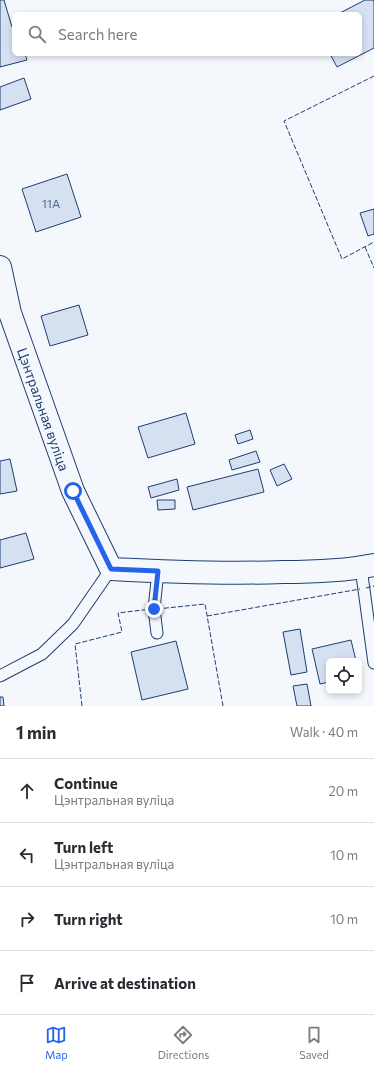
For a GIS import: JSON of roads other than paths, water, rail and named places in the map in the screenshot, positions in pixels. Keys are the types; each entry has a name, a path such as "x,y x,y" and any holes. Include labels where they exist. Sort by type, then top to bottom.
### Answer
{"street":[{"name":"Цэнтральная вуліца","path":"0,267 5,314 73,491 111,569"},
{"path":"111,569 217,574 304,572 367,566"}],"lane":[{"path":"367,566 374,663"},
{"path":"0,676 42,654 68,629 111,569"},
{"path":"157,633 154,609 158,571"}]}
